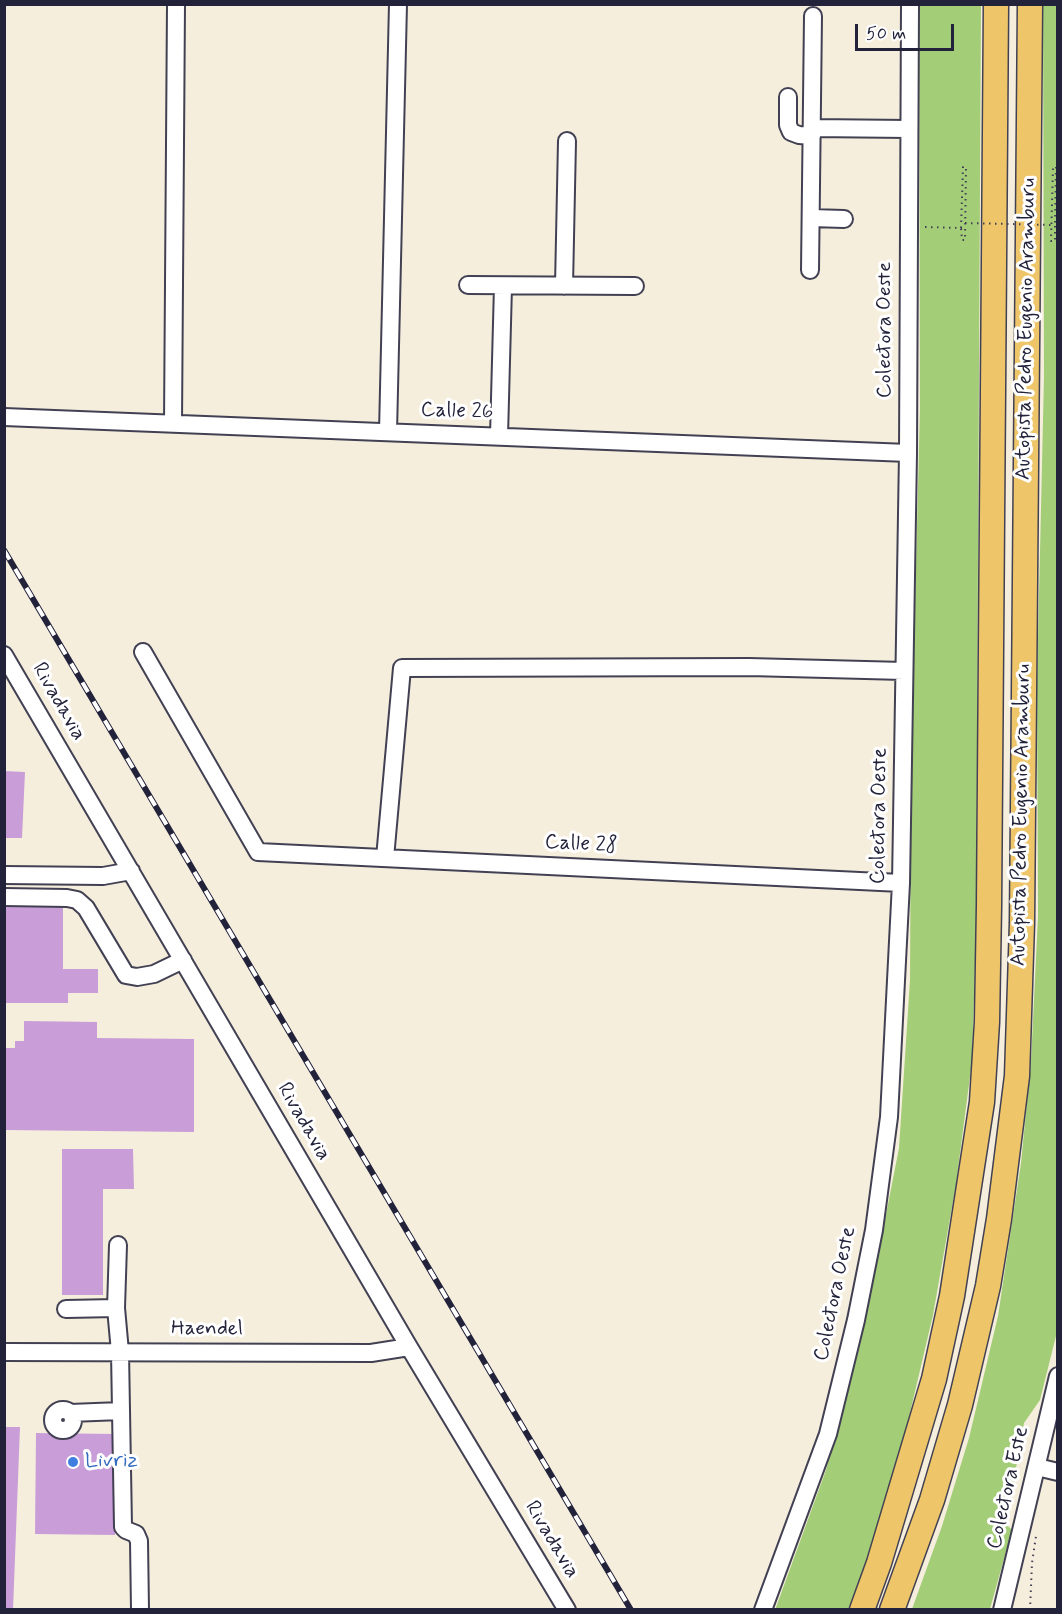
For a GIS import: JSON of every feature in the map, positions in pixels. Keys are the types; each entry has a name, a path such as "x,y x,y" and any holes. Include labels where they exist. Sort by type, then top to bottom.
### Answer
{"highway":[{"name":"Autopista Pedro Eugenio Aramburu","path":"862,1610 879,1563 934,1379 954,1285 982,1102 987,1022 990,894 996,4"},
{"name":"Autopista Pedro Eugenio Aramburu","path":"892,1610 935,1489 960,1405 988,1286 1017,1076 1022,899 1030,4"}],"street":[{"path":"173,423 176,4"},
{"path":"388,432 398,4"},
{"name":"Colectora Oeste","path":"763,1610 828,1434 856,1320 872,1241 889,1117 901,883 908,453 910,4"},
{"path":"810,270 813,16"},
{"path":"788,97 788,125 791,132 799,135 812,132 909,129"},
{"path":"564,286 567,141"},
{"path":"811,218 844,219"},
{"path":"468,285 635,286"},
{"path":"499,436 503,286"},
{"name":"Calle 26","path":"4,417 908,453"},
{"name":"Calle 28","path":"143,652 258,852 901,883"},
{"name":"Rivadavia","path":"4,655 409,1347 567,1610"},
{"path":"385,858 402,668 749,667 904,671"},
{"path":"4,874 103,876 131,871"},
{"path":"4,897 77,900 86,908 126,975 137,977 154,974 183,960"},
{"path":"118,1245 116,1308 120,1352 123,1527 136,1534 139,1541 140,1610"},
{"path":"66,1309 116,1308"},
{"name":"Haendel","path":"4,1352 371,1353 409,1347"},
{"name":"Colectora Este","path":"1002,1610 1037,1467 1050,1445 1058,1376"},
{"path":"70,1413 121,1411"},
{"path":"1037,1467 1058,1472"}],"path":[{"path":"963,167 966,167 965,240 962,240 962,228 963,167"},
{"path":"1053,167 1056,167 1054,226 1053,167"},
{"path":"965,223 1054,226"},
{"path":"908,226 962,228"},
{"path":"1030,1610 1032,1563 1036,1536"}],"green space":[{"path":"919,5 981,5 976,933 972,1061 956,1184 933,1315 901,1451 862,1576 849,1609 775,1610 826,1470 865,1322 899,1148 910,980 911,761 920,409"},
{"path":"1043,5 1058,5 1057,1332 1040,1400 1024,1423 1006,1524 1012,1530 990,1609 912,1609 942,1526 969,1438 998,1316 1021,1163 1031,1062 1038,916 1037,683 1044,376"}],"building":[{"path":"4,771 25,772 22,838 4,838"},
{"path":"4,907 63,907 63,969 98,969 98,993 68,993 68,1003 4,1003"},
{"path":"24,1021 97,1022 97,1038 194,1039 194,1132 4,1130 4,1048 15,1048 15,1041 24,1041"},
{"path":"62,1149 133,1149 134,1189 103,1189 103,1295 62,1295"},
{"path":"4,1427 20,1427 13,1610 4,1610"},
{"path":"36,1433 116,1434 115,1535 35,1534"}],"railway":[{"path":"4,550 631,1610"}],"place":[{"name":"Livriz","path":"73,1462"}]}
